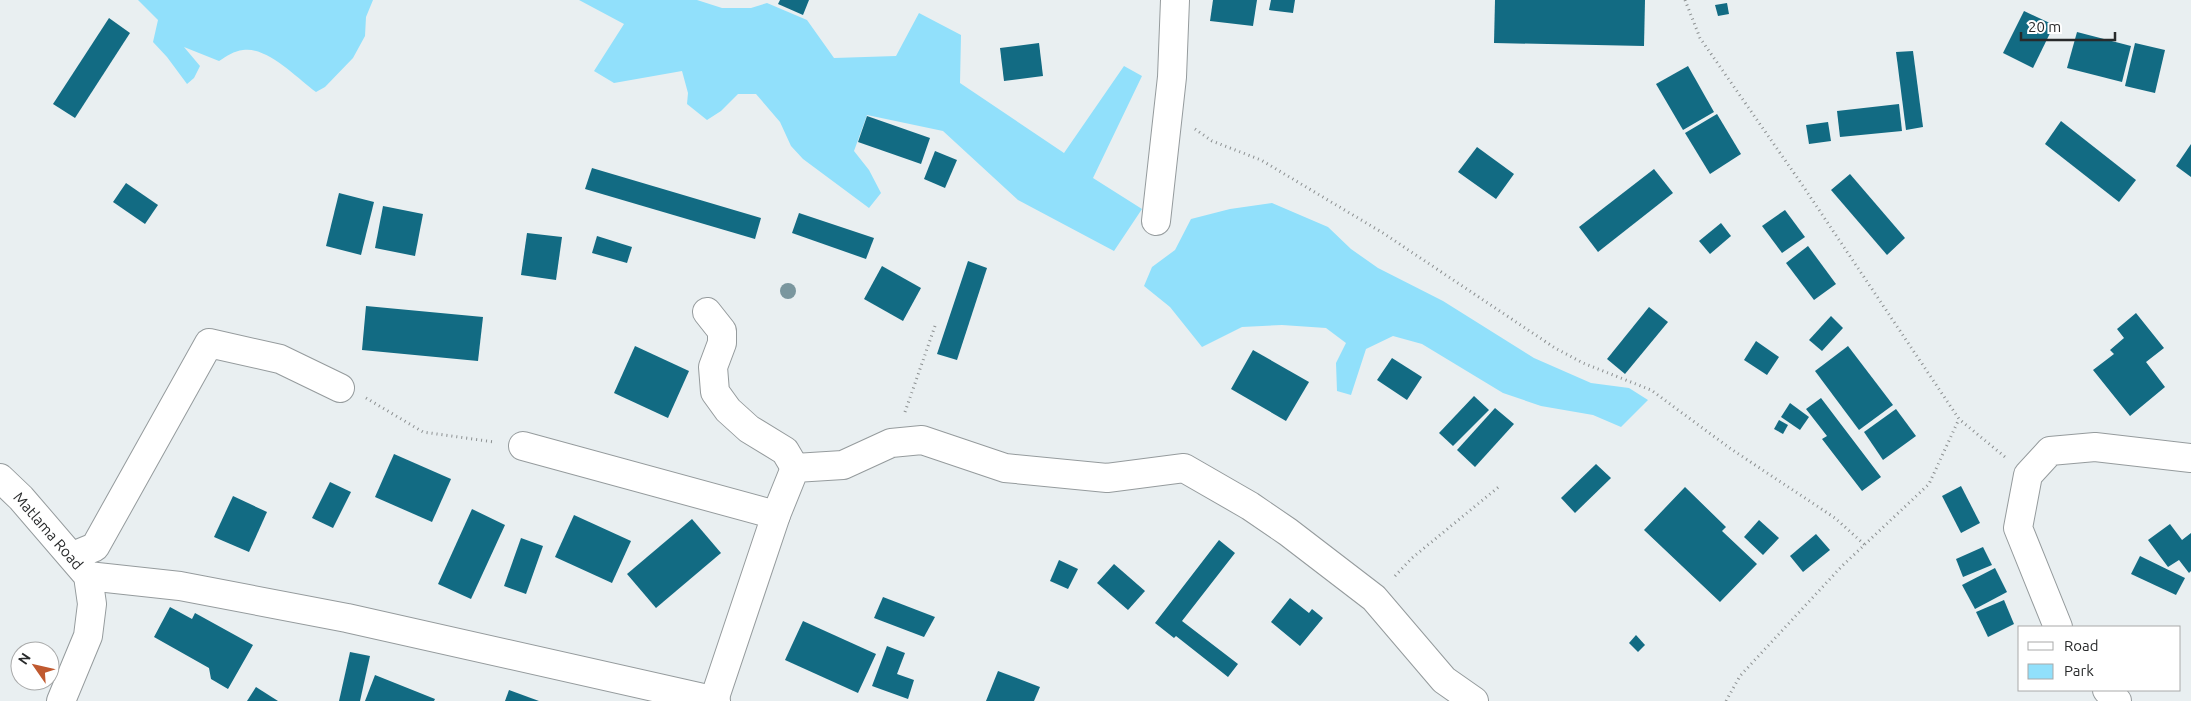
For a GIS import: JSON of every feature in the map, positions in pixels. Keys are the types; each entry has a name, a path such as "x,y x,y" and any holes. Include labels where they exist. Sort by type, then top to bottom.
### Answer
{"street":[{"path":"1156,221 1172,77 1175,0"},
{"path":"707,312 722,331 722,343 713,367 715,392 728,410 750,429 785,451 795,468"},
{"path":"340,388 280,359 210,343 95,547 80,566 338,616 715,701 776,515 795,468"},
{"path":"795,468 843,464 891,443 922,440 1005,468 1107,478 1184,468 1265,516 1374,598 1444,680 1474,701"},
{"path":"523,446 776,515"},
{"path":"2058,626 2018,528 2028,475 2050,451 2095,447 2191,458"},
{"name":"Matlama Road","path":"0,478 21,498 80,566 92,604 88,636 61,701"},
{"path":"2108,691 2117,701"}],"path":[{"path":"1685,0 1700,38 1803,186 1959,419 2028,475"},
{"path":"1168,110 1212,141 1260,160 1383,233 1555,348 1583,363 1651,390 1731,449 1767,471 1835,518 1865,545"},
{"path":"902,442 901,424 935,326"},
{"path":"340,388 373,401 423,432 523,446"},
{"path":"1726,701 1740,676 1842,566 1929,484 1959,419"},
{"path":"1374,598 1412,558 1502,485"}],"green space":[{"path":"138,0 373,0 366,17 365,36 353,58 325,87 316,92 272,58 252,50 237,51 219,61 184,47 200,66 194,78 187,84 153,42 158,20"},
{"path":"579,0 697,0 722,8 751,8 767,3 807,20 834,58 896,56 919,13 961,35 960,83 1064,153 1124,66 1142,76 1093,178 1142,209 1114,251 1018,200 943,131 867,115 854,151 869,170 881,193 869,208 803,159 791,146 780,122 756,94 738,94 721,111 707,120 687,104 688,93 682,71 614,83 594,71 624,24"},
{"path":"1272,203 1328,227 1351,249 1378,268 1443,301 1534,358 1591,383 1629,388 1648,400 1621,427 1593,415 1541,406 1503,393 1422,344 1393,336 1366,349 1351,395 1337,391 1336,363 1346,343 1326,328 1282,325 1242,327 1202,347 1170,307 1144,286 1152,267 1175,250 1191,219 1230,209"}],"building":[{"path":"780,0 809,0 803,15 778,4"},
{"path":"1213,0 1257,0 1253,26 1210,21"},
{"path":"1271,0 1295,0 1293,13 1269,10"},
{"path":"1495,0 1645,0 1644,46 1494,43"},
{"path":"1727,3 1729,14 1718,16 1715,5"},
{"path":"2024,11 2054,25 2033,68 2003,53"},
{"path":"109,18 130,33 75,118 53,104"},
{"path":"2077,32 2131,46 2122,82 2067,68"},
{"path":"1039,43 1043,76 1004,81 1000,48"},
{"path":"2135,43 2165,50 2155,93 2125,86"},
{"path":"1913,51 1923,127 1906,130 1896,52"},
{"path":"1688,66 1714,112 1683,130 1656,84"},
{"path":"1899,104 1902,131 1840,137 1837,111"},
{"path":"1717,114 1741,154 1710,174 1685,133"},
{"path":"867,116 930,138 921,164 858,142"},
{"path":"2061,121 2136,180 2119,202 2045,144"},
{"path":"1828,122 1831,141 1809,144 1806,125"},
{"path":"2191,144 2191,177 2176,166"},
{"path":"1477,147 1514,174 1496,199 1458,172"},
{"path":"935,151 957,160 945,188 924,179"},
{"path":"592,168 761,218 755,239 585,189"},
{"path":"1654,169 1673,193 1598,252 1579,227"},
{"path":"1850,174 1905,238 1887,255 1831,190"},
{"path":"126,183 158,205 145,224 113,202"},
{"path":"339,193 374,202 361,255 326,246"},
{"path":"383,206 423,214 415,256 375,248"},
{"path":"1785,210 1805,237 1782,253 1762,226"},
{"path":"799,213 874,238 866,259 792,233"},
{"path":"1721,223 1731,236 1710,254 1699,241"},
{"path":"527,233 562,237 556,280 521,275"},
{"path":"597,236 632,247 627,263 592,253"},
{"path":"1808,246 1836,284 1814,300 1786,263"},
{"path":"968,261 987,268 957,360 937,354"},
{"path":"882,266 921,288 903,321 864,299"},
{"path":"366,306 483,317 478,361 362,350"},
{"path":"1649,307 1668,322 1625,374 1607,359"},
{"path":"2136,313 2164,348 2146,362 2165,387 2130,416 2093,370 2114,354 2110,350 2124,338 2117,329"},
{"path":"1831,316 1843,328 1822,351 1809,340"},
{"path":"1756,341 1779,357 1767,375 1744,360"},
{"path":"635,346 689,371 668,418 614,393"},
{"path":"1848,346 1893,405 1859,430 1815,371"},
{"path":"1253,350 1309,382 1286,421 1231,389"},
{"path":"1392,358 1422,377 1407,400 1377,380"},
{"path":"1474,396 1489,410 1453,446 1439,433"},
{"path":"1821,398 1881,477 1862,491 1822,439 1827,436 1806,409"},
{"path":"1790,403 1809,417 1800,430 1781,417"},
{"path":"1495,408 1514,424 1475,467 1457,450"},
{"path":"1896,409 1916,436 1883,460 1864,432"},
{"path":"1779,420 1788,425 1783,434 1774,429"},
{"path":"394,454 451,479 432,522 375,497"},
{"path":"1596,464 1611,478 1575,513 1561,498"},
{"path":"330,482 351,492 333,528 312,518"},
{"path":"1961,486 1980,523 1961,533 1942,496"},
{"path":"1685,487 1726,527 1722,531 1757,564 1720,602 1644,530"},
{"path":"233,496 267,512 249,552 214,537"},
{"path":"472,509 505,525 471,599 438,584"},
{"path":"574,515 631,541 612,583 555,557"},
{"path":"692,519 721,553 656,608 627,574"},
{"path":"1759,520 1779,538 1763,555 1744,537"},
{"path":"2170,524 2182,540 2191,533 2191,571 2189,573 2179,560 2168,567 2148,540"},
{"path":"1816,534 1830,550 1803,572 1790,556"},
{"path":"521,538 543,546 526,594 504,586"},
{"path":"1219,540 1235,553 1182,621 1238,664 1228,677 1176,636 1174,638 1155,623"},
{"path":"1983,547 1992,565 1963,577 1956,559"},
{"path":"2140,556 2185,578 2176,595 2131,574"},
{"path":"1059,560 1078,569 1068,589 1050,581"},
{"path":"1114,564 1145,591 1128,610 1097,583"},
{"path":"1995,568 2007,592 1975,609 1962,585"},
{"path":"883,597 935,617 924,637 874,618"},
{"path":"1290,598 1309,613 1312,609 1323,618 1300,646 1271,622"},
{"path":"2004,600 2014,624 1988,637 1976,612"},
{"path":"170,607 192,619 195,613 253,645 228,689 211,679 209,668 154,637"},
{"path":"803,621 876,654 858,693 785,660"},
{"path":"1636,635 1645,645 1638,652 1629,643"},
{"path":"887,646 905,653 897,674 914,680 908,699 872,686"},
{"path":"350,652 370,656 360,701 339,701"},
{"path":"998,671 1040,687 1034,701 986,701"},
{"path":"375,675 435,699 434,701 365,701"},
{"path":"256,687 278,701 247,701"},
{"path":"509,690 539,701 505,701"}]}
